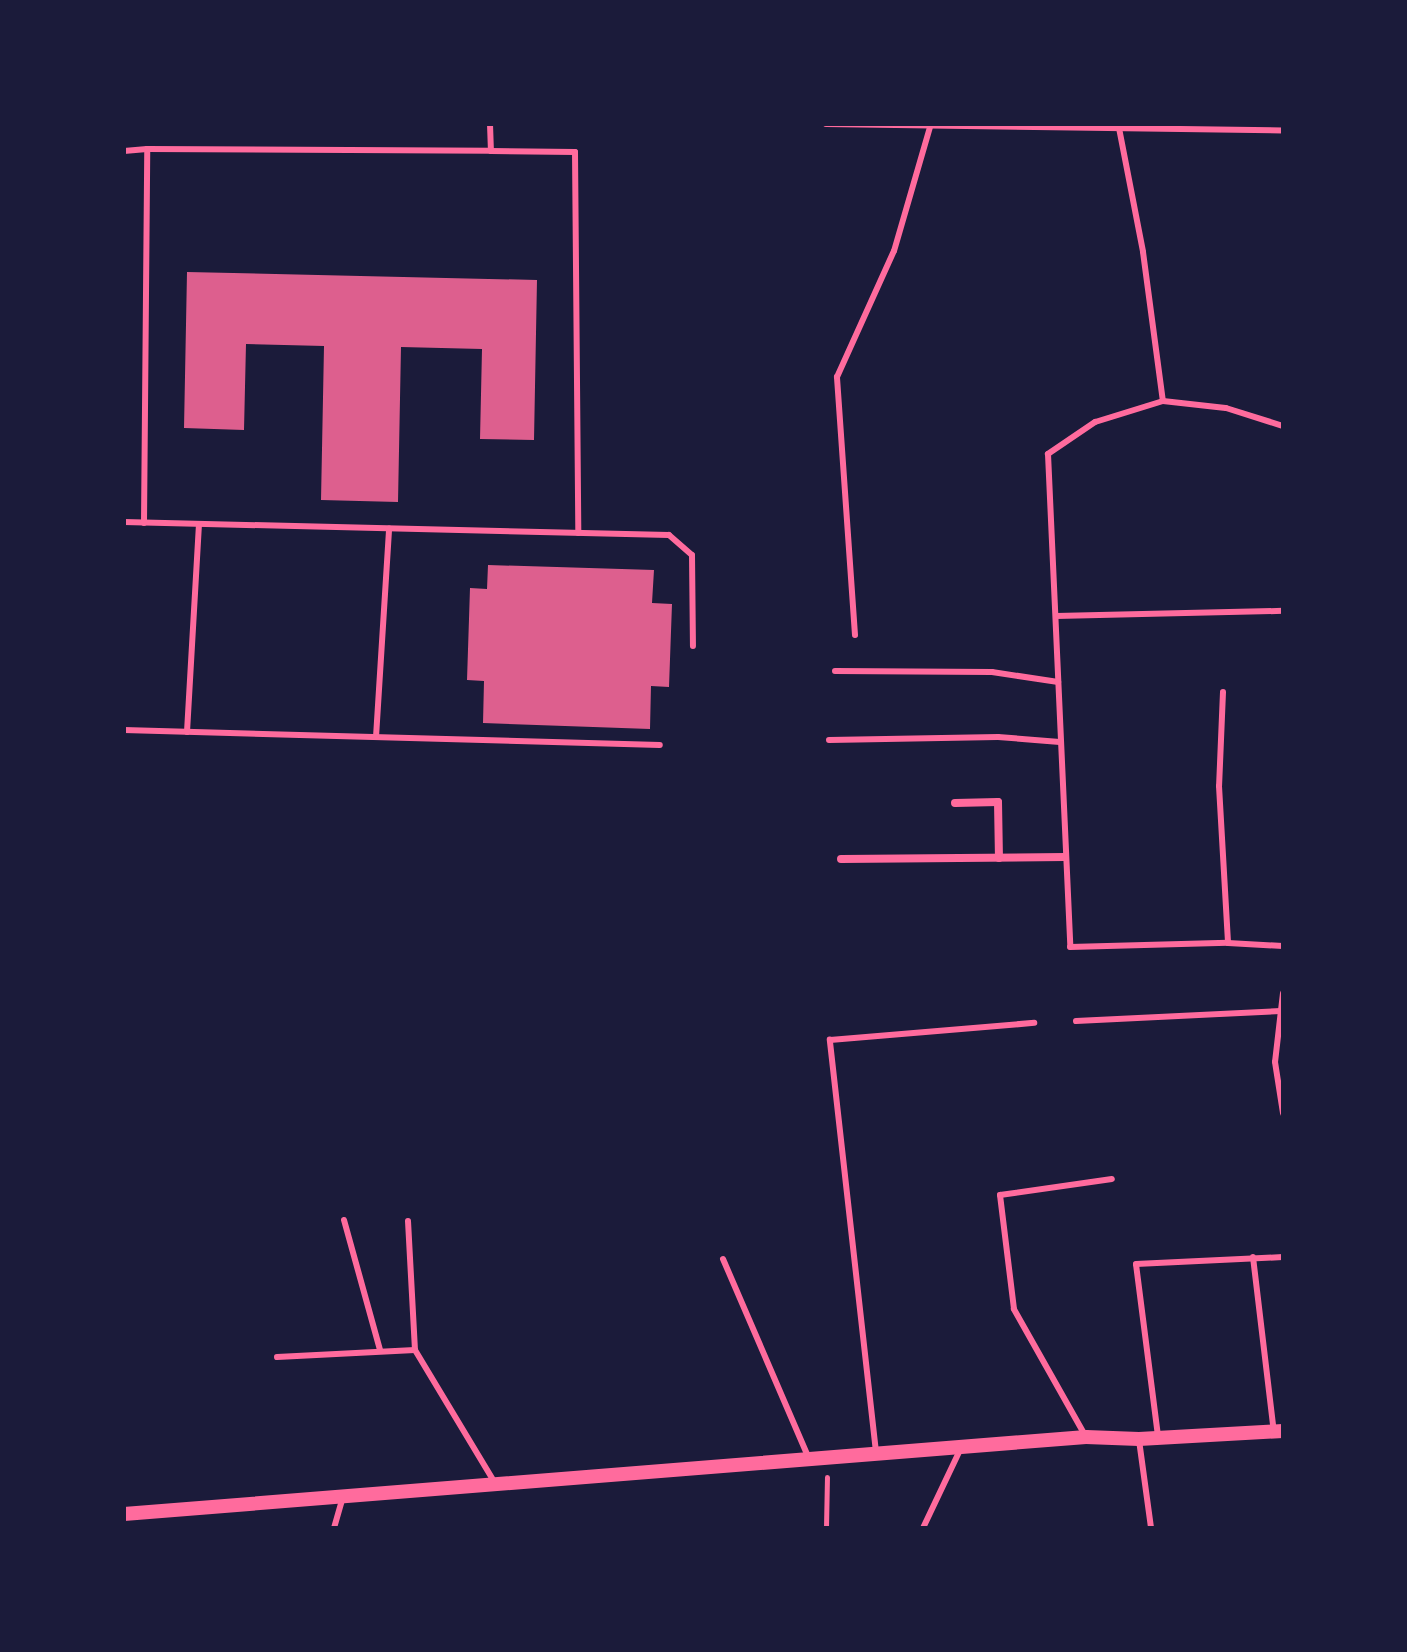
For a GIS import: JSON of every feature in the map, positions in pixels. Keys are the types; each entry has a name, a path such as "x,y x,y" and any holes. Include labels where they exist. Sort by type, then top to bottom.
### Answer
{"street":[{"path":"955,803 998,802 999,858"},
{"path":"841,859 1065,857"},
{"path":"124,1514 497,1488 1086,1437 1139,1439 1279,1432"}],"lane":[{"path":"490,124 491,151"},
{"path":"826,124 1283,130"},
{"path":"855,635 837,377 894,251 931,125"},
{"path":"1119,128 1143,252 1163,401"},
{"path":"144,523 147,149"},
{"path":"124,151 575,152 578,533"},
{"path":"1283,426 1226,408 1163,401 1095,422 1048,454 1070,947 1228,943 1283,946"},
{"path":"124,522 669,535 681,542 695,569 693,646"},
{"path":"187,732 199,524"},
{"path":"376,737 389,528"},
{"path":"1056,616 1283,611"},
{"path":"835,671 992,672 1058,682"},
{"path":"1223,692 1219,786 1228,943"},
{"path":"124,730 660,745"},
{"path":"829,740 998,737 1060,742"},
{"path":"1283,993 1275,1062 1283,1113"},
{"path":"1076,1021 1281,1011"},
{"path":"876,1455 830,1040 1034,1023"},
{"path":"1086,1437 1014,1309 1000,1195 1112,1179"},
{"path":"344,1220 380,1350"},
{"path":"408,1221 415,1350 497,1488"},
{"path":"1253,1257 1279,1432"},
{"path":"1158,1438 1136,1264 1283,1257"},
{"path":"723,1259 811,1462"},
{"path":"277,1357 415,1350"},
{"path":"1139,1439 1151,1528"},
{"path":"923,1528 960,1450"},
{"path":"334,1528 342,1500"}],"path":[{"path":"826,1528 827,1460"}],"building":[{"path":"187,272 537,280 534,440 480,439 482,349 401,347 398,502 321,500 324,346 246,344 244,430 184,428"},
{"path":"488,565 654,570 652,603 672,604 669,687 651,686 650,729 483,723 484,681 467,680 470,588 487,589"}]}
